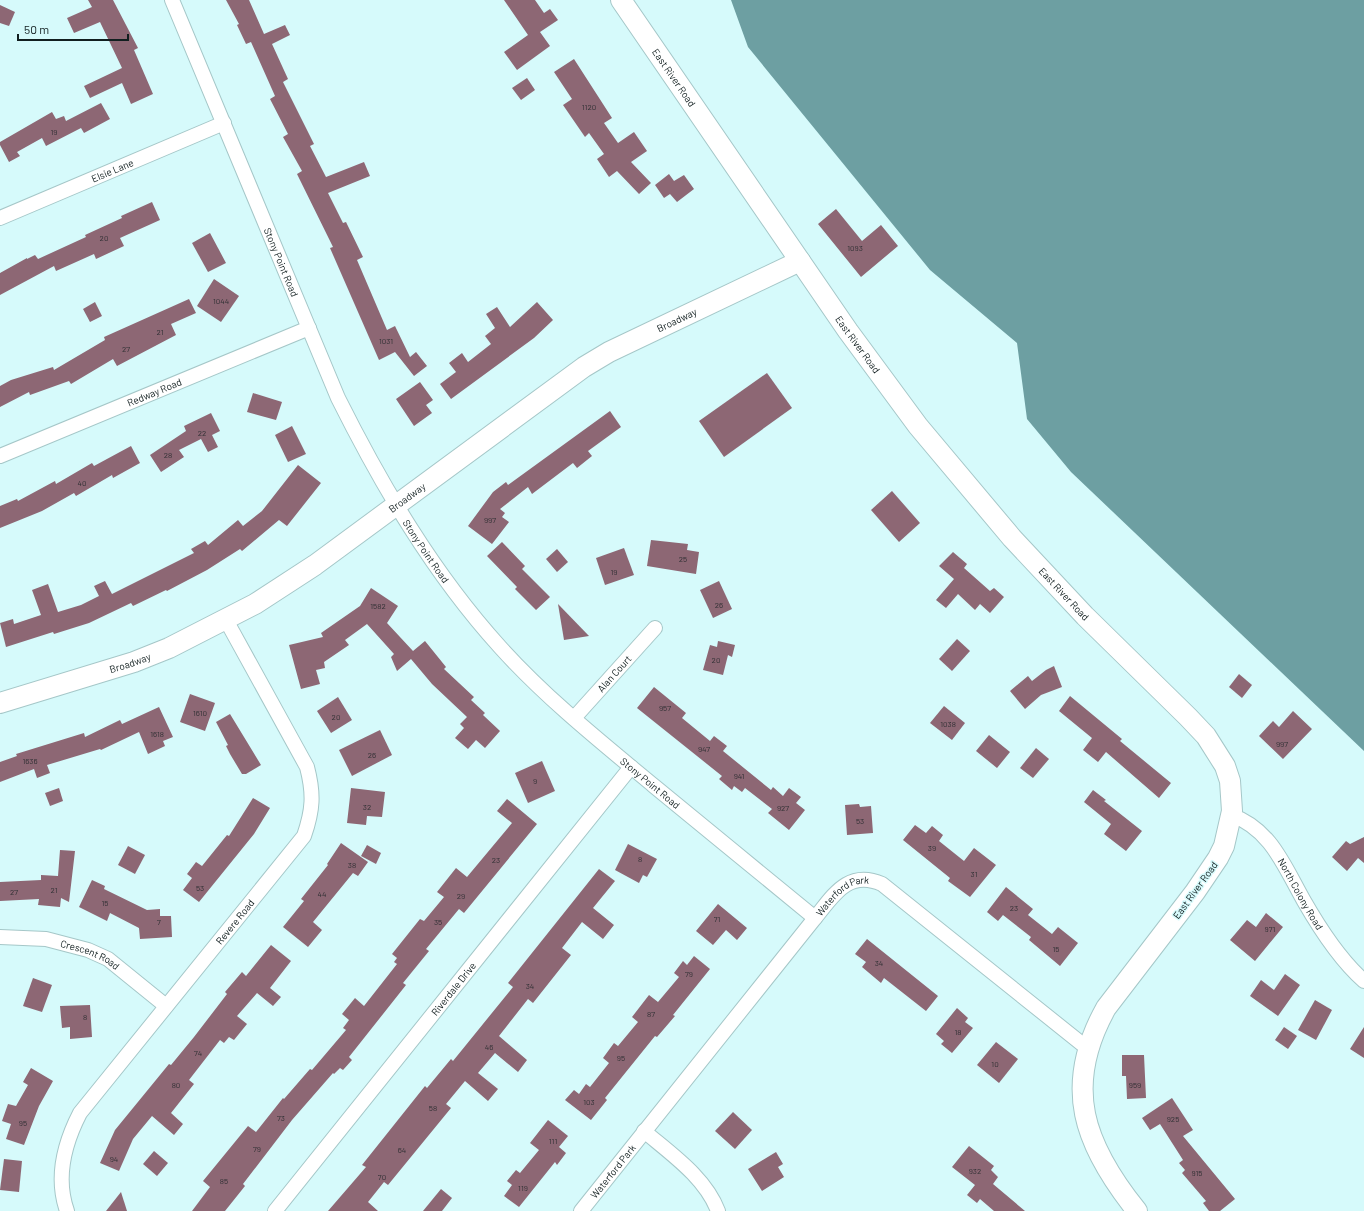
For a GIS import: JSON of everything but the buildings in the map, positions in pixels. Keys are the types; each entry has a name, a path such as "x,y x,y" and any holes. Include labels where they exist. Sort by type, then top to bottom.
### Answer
{"main road":[{"name":"East River Road","path":"621,0 848,331 918,426 1012,538 1085,616 1206,736 1219,754 1230,781 1232,797 1231,815 1224,846 1211,871 1117,992 1096,1026 1087,1048 1084,1067 1083,1101 1090,1134 1097,1152 1108,1171 1137,1211"},
{"name":"Broadway","path":"0,703 134,662 169,648 255,604 315,565 584,366 610,352 800,261"}],"street":[{"name":"Stony Point Road","path":"172,0 338,398 365,452 396,506 438,568 499,646 542,690 631,767 815,918"},
{"name":"Elsie Lane","path":"0,218 224,123"},
{"name":"Redway Road","path":"0,456 309,328"},
{"name":"Revere Road","path":"67,1211 62,1186 62,1162 68,1136 80,1113 304,836 310,820 312,786 307,767 226,620"},
{"name":"Alan Court","path":"574,718 655,628"},
{"name":"Riverdale Drive","path":"275,1211 631,767"},
{"name":"North Colony Road","path":"1231,815 1247,821 1264,835 1281,859 1321,929 1341,957 1364,981"},
{"name":"Waterford Park","path":"581,1211 815,918 834,895 849,882 873,880 882,884 1087,1048"},
{"name":"Crescent Road","path":"0,937 46,939 88,950 108,959 166,1006"},
{"path":"644,1131 689,1170 705,1187 714,1200 718,1211"}],"water":[{"path":"731,0 1364,0 1364,751 1071,472 1027,419 1017,343 930,270 748,47"}]}
